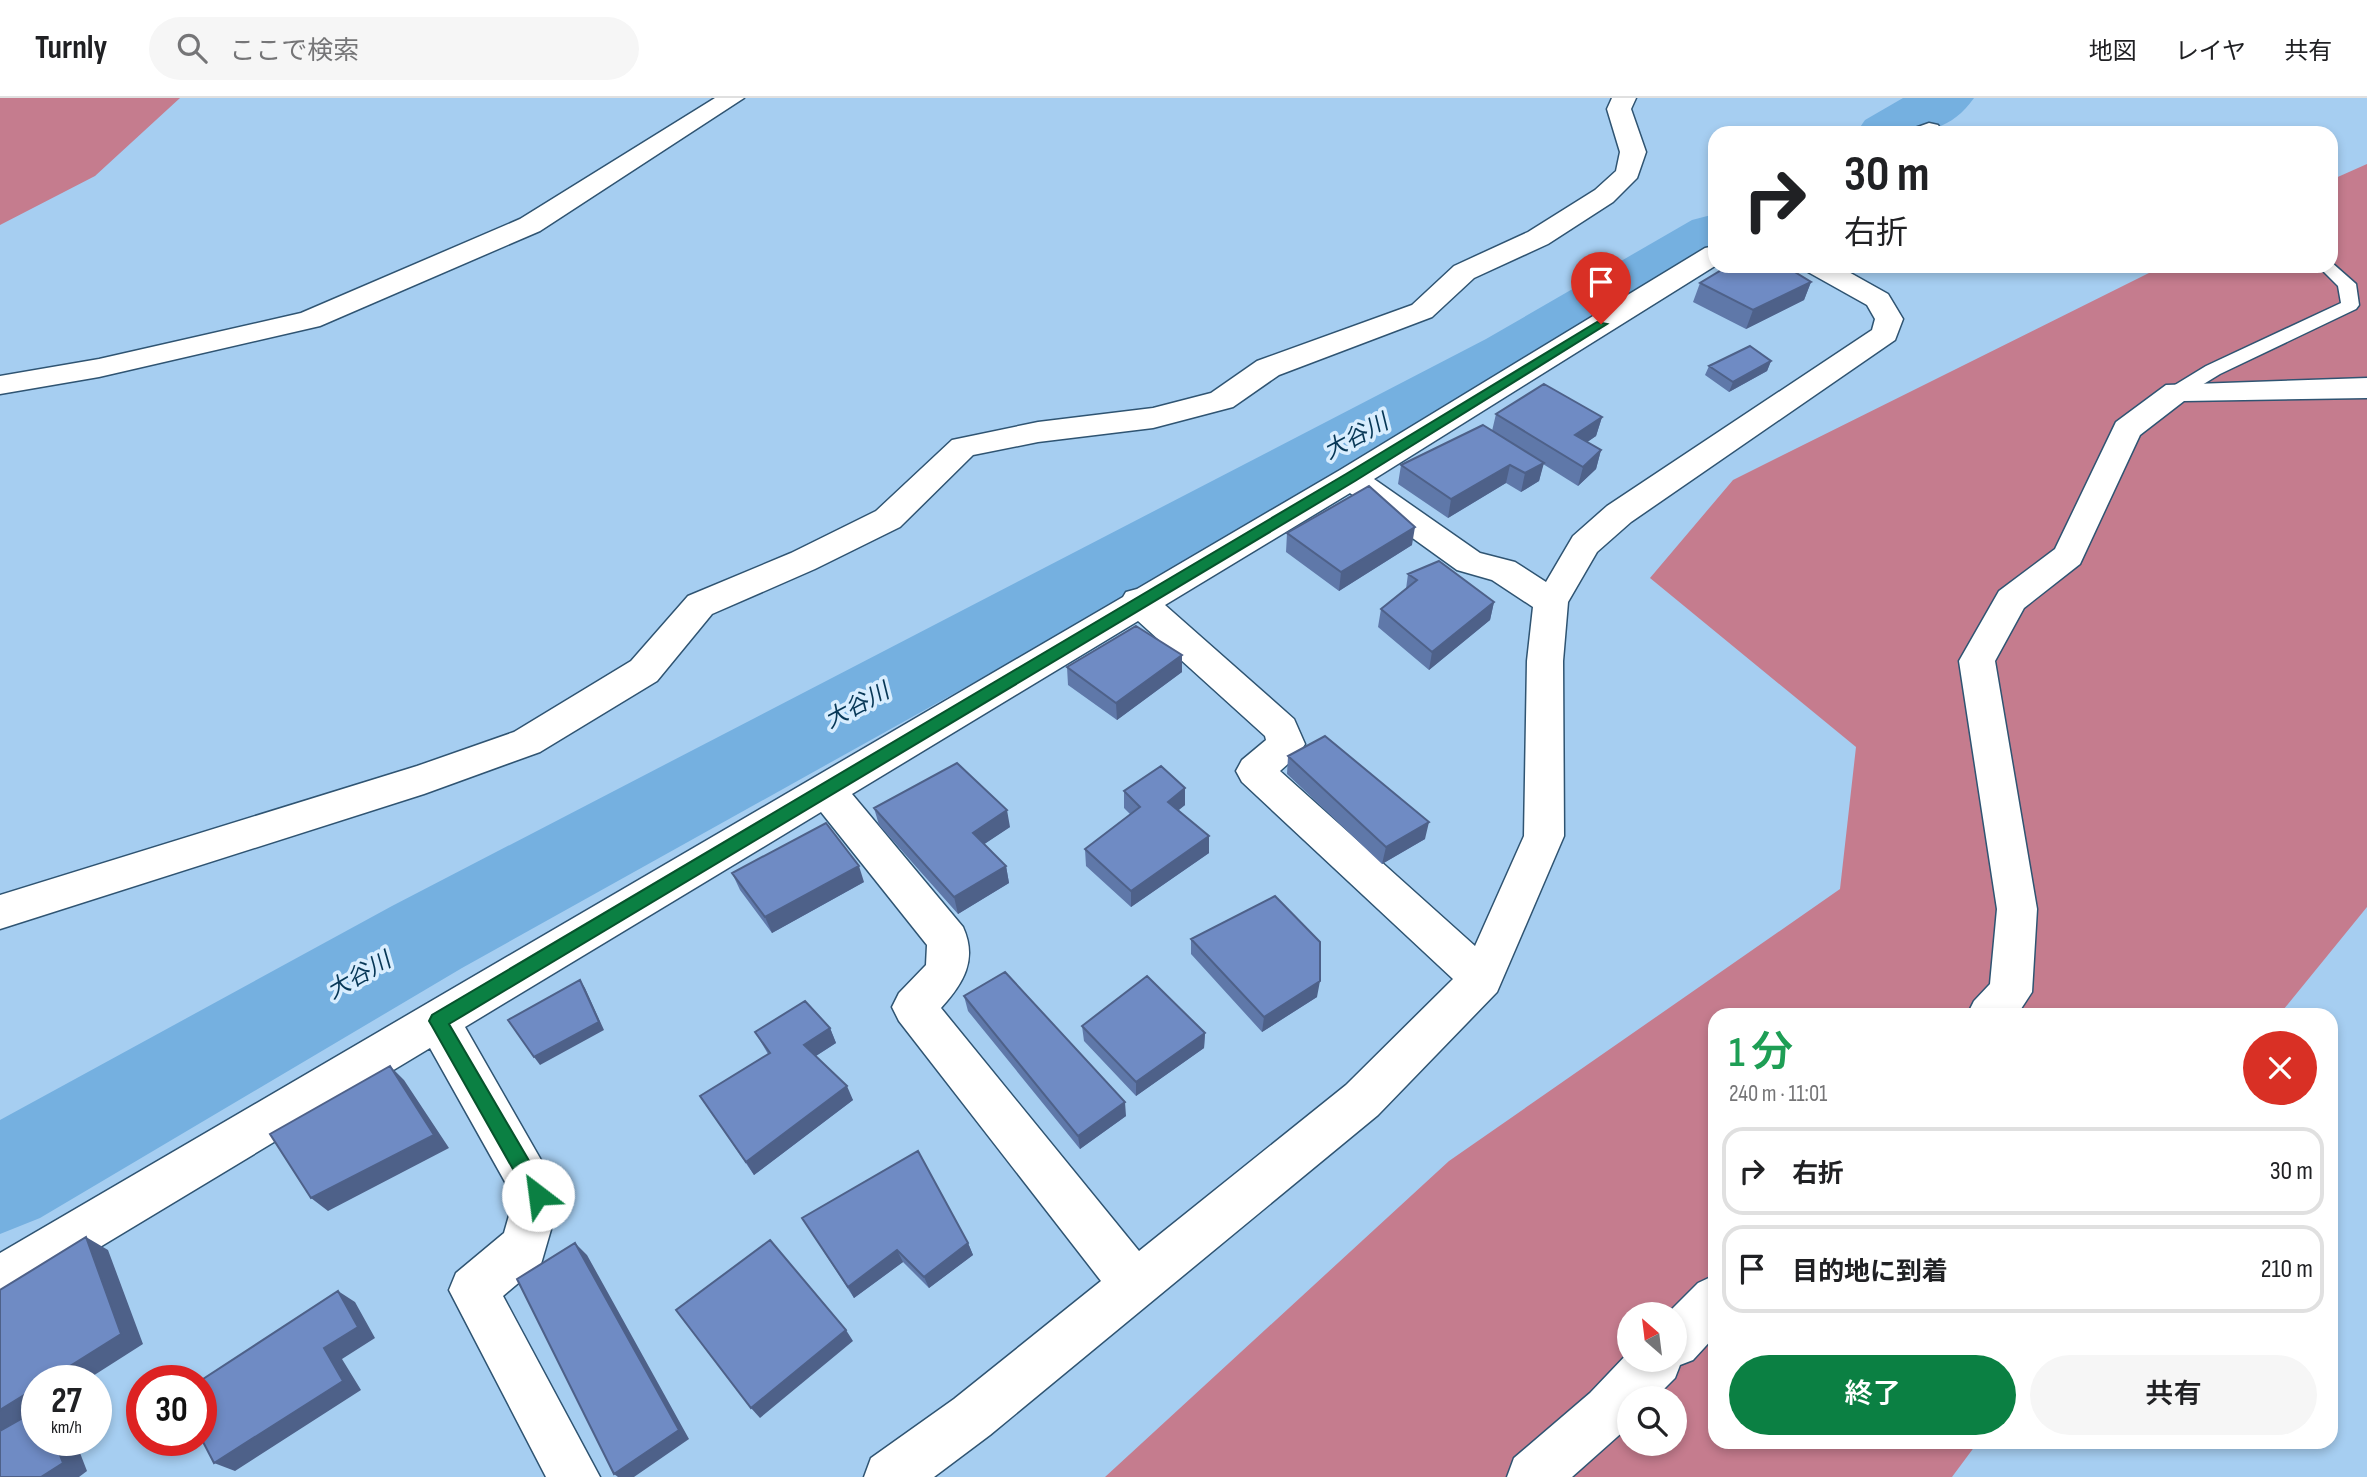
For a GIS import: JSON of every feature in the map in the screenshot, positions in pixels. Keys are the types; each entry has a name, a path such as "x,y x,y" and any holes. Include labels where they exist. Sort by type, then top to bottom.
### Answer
{"street":[{"path":"0,385 99,368 310,320 530,225 732,98"},
{"path":"0,912 424,779 527,742 644,671 700,605 803,561 888,519 963,447 1038,432 1153,418 1222,400 1268,368 1422,311 1464,272 1538,238 1604,196 1628,173 1633,152 1619,109 1624,98"},
{"path":"0,1280 1138,601 1350,478 1708,258"},
{"path":"890,1477 972,1417 1362,1100 1482,979 1545,836 1545,661 1551,602 1585,544 1619,514 1885,334 1889,319 1878,300 1830,273"},
{"path":"1996,1008 2011,992 2017,909 1977,661 2011,600 2067,556 2127,429 2177,392 2367,388"},
{"path":"1350,478 1469,562 1503,571 1551,602"},
{"path":"1138,601 1281,729 1286,744 1255,771 1482,979"},
{"path":"825,789 948,940 947,972 914,1007 1135,1285"},
{"path":"438,1021 538,1195 524,1247 473,1290 574,1477"},
{"path":"1687,1329 1708,1307"},
{"path":"1533,1477 1608,1411 1645,1372"}],"lane":[{"path":"2177,392 2213,370 2350,305 2347,284 2335,273"}],"shaded area":[{"path":"0,98 180,98 95,176 0,225"},
{"path":"2367,164 2367,907 2285,1008 1708,1008 1708,1449 1973,1449 1952,1477 1105,1477 1449,1161 1840,889 1856,747 1650,578 1733,480 2149,273 2338,273 2338,177"}],"building":[{"path":"1716,273 1796,273 1811,282 1753,310 1700,283"},
{"path":"1750,346 1771,361 1733,382 1709,366"},
{"path":"1544,384 1602,417 1575,435 1601,450 1583,467 1496,414"},
{"path":"1483,425 1544,463 1525,473 1510,465 1451,499 1401,465"},
{"path":"1369,486 1415,527 1341,572 1287,533"},
{"path":"1439,561 1494,602 1432,652 1381,609 1417,580 1408,574"},
{"path":"1136,626 1182,655 1116,703 1067,667"},
{"path":"1325,736 1429,822 1386,847 1288,756"},
{"path":"957,763 1007,810 973,833 1006,866 954,897 874,808"},
{"path":"1161,766 1185,788 1168,802 1209,836 1131,891 1085,849 1140,807 1124,791"},
{"path":"826,823 859,866 765,917 732,873"},
{"path":"1275,896 1320,942 1320,981 1264,1017 1191,939"},
{"path":"1005,972 1125,1102 1078,1136 964,996"},
{"path":"1147,976 1205,1033 1136,1082 1082,1026"},
{"path":"580,980 599,1022 534,1057 508,1020"},
{"path":"805,1001 830,1028 804,1045 847,1086 746,1162 700,1096 770,1053 755,1032"},
{"path":"390,1066 434,1135 311,1198 270,1134"},
{"path":"918,1151 968,1243 924,1277 897,1250 848,1287 802,1218"},
{"path":"86,1237 121,1334 72,1365 21,1365 21,1397 0,1410 0,1290"},
{"path":"770,1240 846,1330 751,1408 676,1310"},
{"path":"575,1243 679,1430 614,1474 517,1279"},
{"path":"338,1291 358,1327 324,1348 343,1381 214,1463 210,1456 217,1456 217,1370"},
{"path":"21,1419 21,1456 60,1456 63,1463 41,1477 0,1477 0,1431"}],"waterway":[{"name":"大谷川","path":"1898,126 1945,98"},
{"name":"大谷川","path":"0,1180 427,937 1511,354 1708,238"}],"route":[{"path":"538,1195 438,1021 1138,601 1350,478 1601,324"}]}
